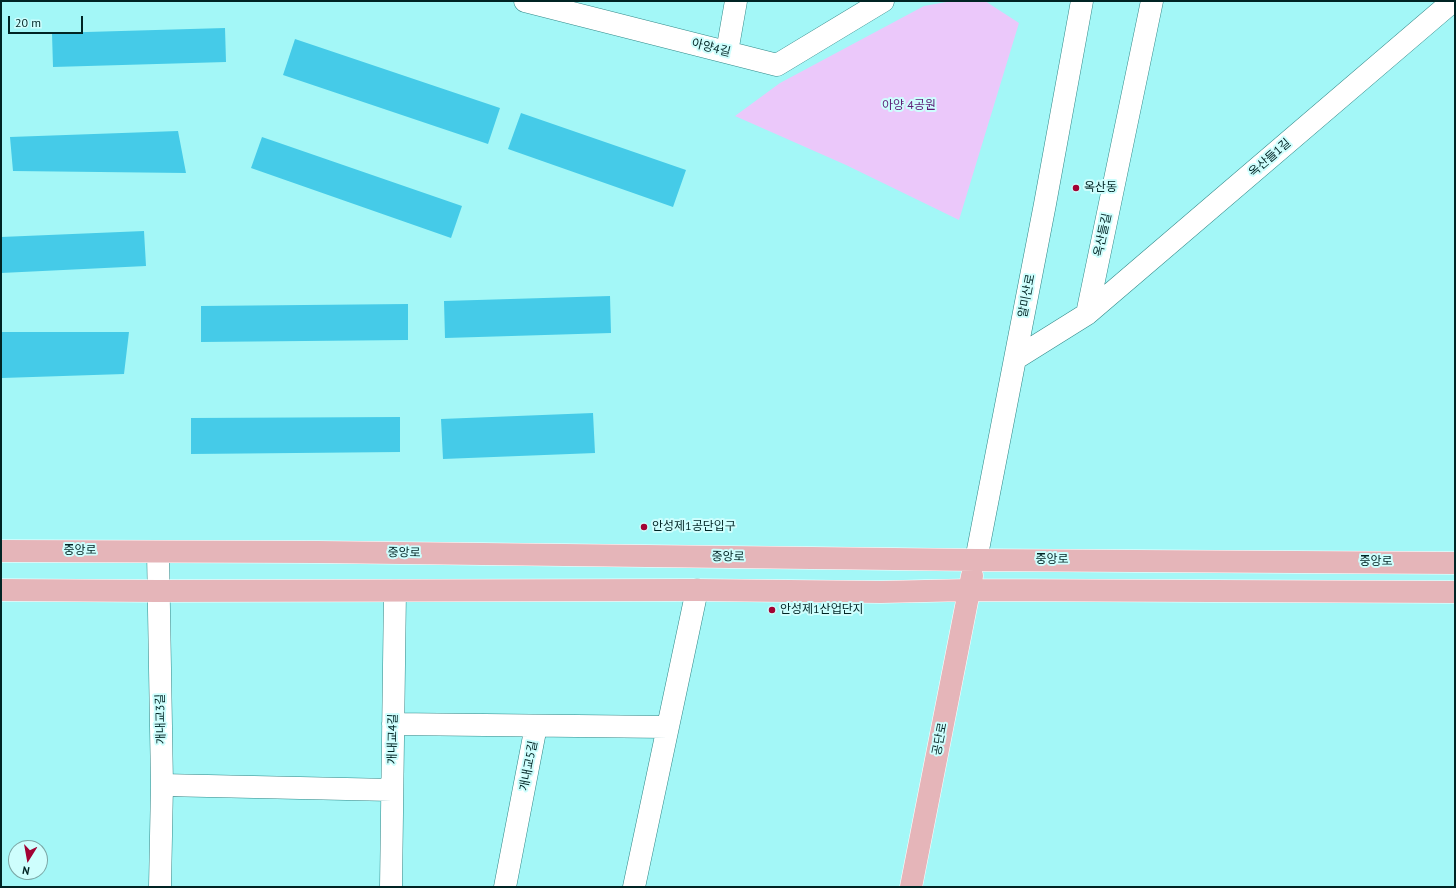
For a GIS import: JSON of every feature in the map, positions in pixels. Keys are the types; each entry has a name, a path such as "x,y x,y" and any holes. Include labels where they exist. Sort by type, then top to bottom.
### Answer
{"main road":[{"name":"중앙로","path":"1,551 318,552 976,560 1455,563"},
{"name":"알미산로","path":"970,590 976,560"},
{"path":"1,590 697,590 881,592 970,590 1455,592"},
{"name":"공단로","path":"911,887 970,590"}],"street":[{"name":"아양4길","path":"525,1 777,65 884,1"},
{"path":"727,52 736,1"},
{"name":"알미산로","path":"976,560 1082,1"},
{"name":"옥산들길","path":"1087,314 1152,1"},
{"name":"옥산들1길","path":"1087,314 1453,1"},
{"path":"1015,359 1087,314"},
{"name":"개내교3길","path":"158,552 162,785 160,887"},
{"path":"634,887 697,590"},
{"name":"개내교4길","path":"391,887 395,591"},
{"path":"393,724 536,726"},
{"name":"개내교5길","path":"506,887 536,726 668,727"},
{"path":"162,785 392,790"}],"green space":[{"name":"아양 4공원","path":"952,1 985,1 1019,23 959,220 846,165 735,116 780,83 924,6"}],"building":[{"path":"225,28 226,62 53,67 52,33"},
{"path":"295,39 500,108 488,144 283,75"},
{"path":"521,113 686,170 673,207 508,149"},
{"path":"178,131 186,173 13,171 10,137"},
{"path":"262,137 462,206 451,238 251,168"},
{"path":"144,231 146,266 1,273 1,237"},
{"path":"610,296 611,333 445,338 444,301"},
{"path":"408,304 408,340 201,342 201,306"},
{"path":"1,332 129,332 124,374 2,378"},
{"path":"593,413 595,453 443,459 441,419"},
{"path":"400,417 400,452 191,454 191,418"}],"place":[{"name":"옥산동","path":"1076,188"},
{"name":"안성제1공단입구","path":"644,527"},
{"name":"안성제1산업단지","path":"772,610"}]}
